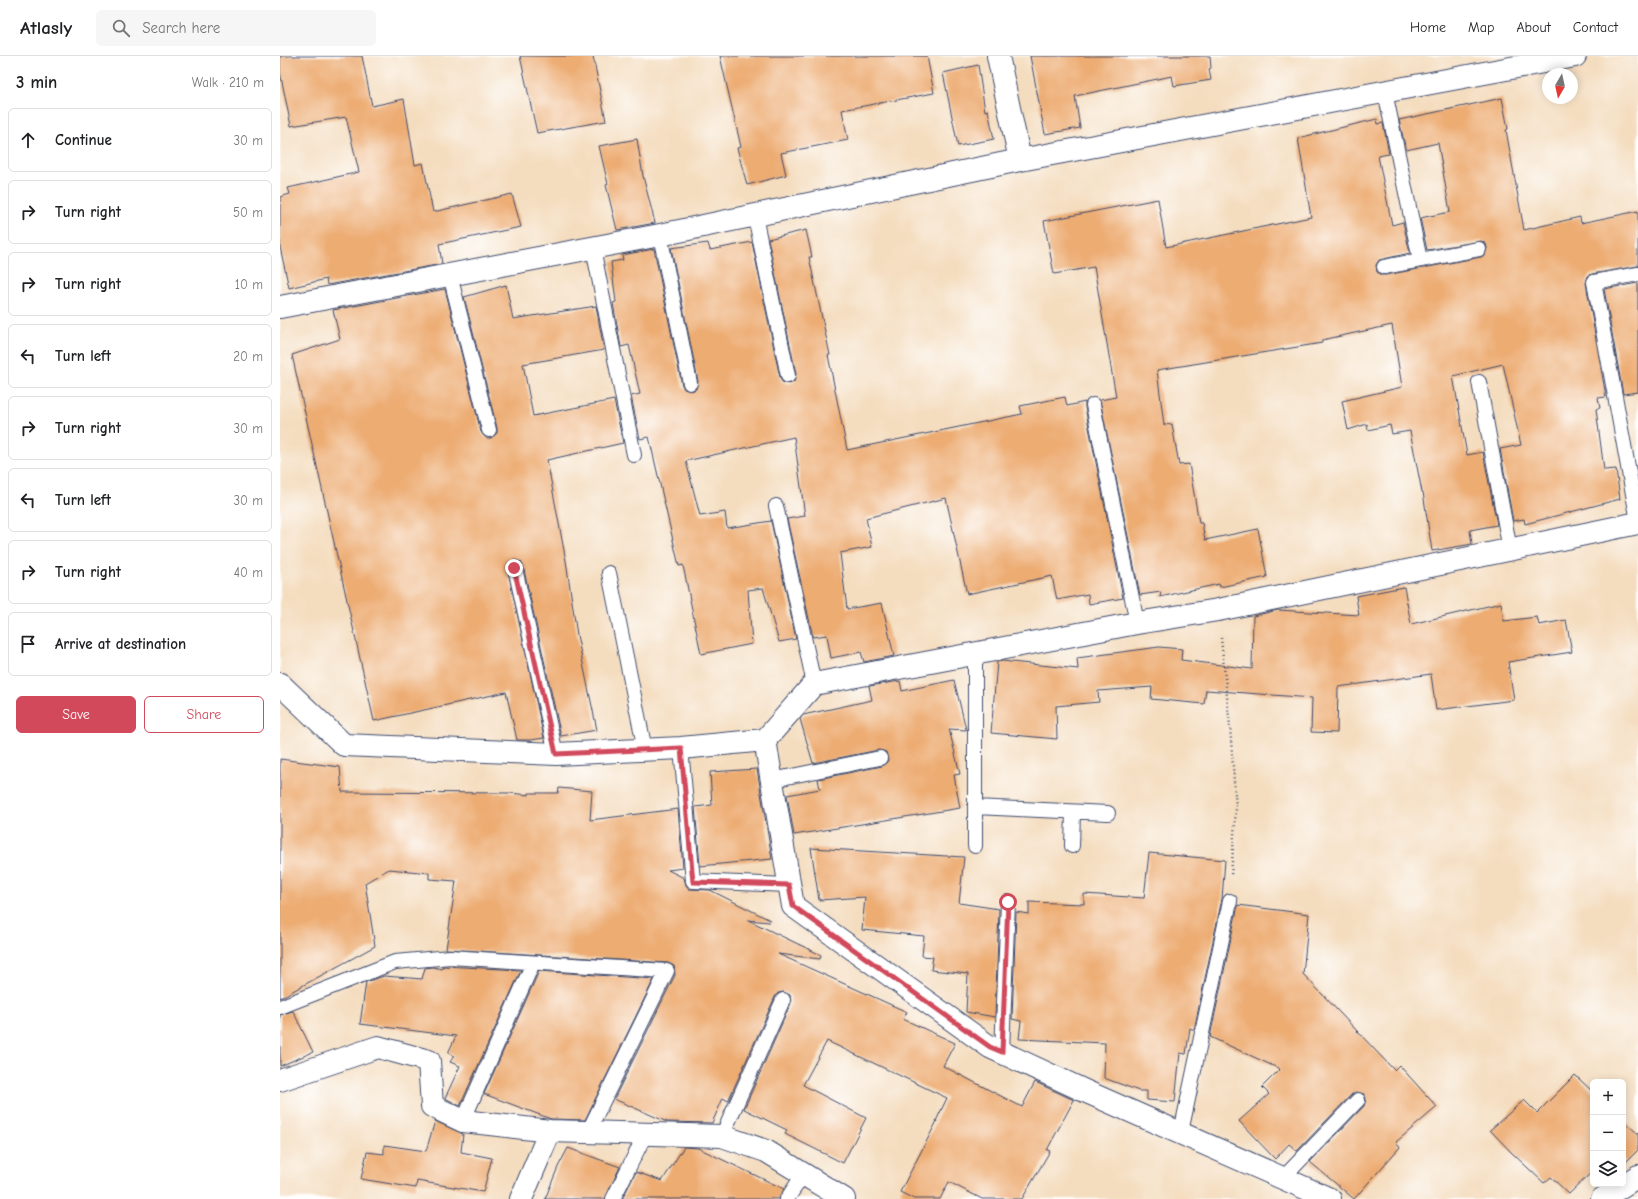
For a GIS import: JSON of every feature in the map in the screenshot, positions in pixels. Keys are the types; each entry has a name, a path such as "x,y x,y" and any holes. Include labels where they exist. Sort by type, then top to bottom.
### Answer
{"street":[{"path":"998,56 1020,160"},
{"path":"280,307 660,235 1020,160 1575,56"},
{"path":"284,694 344,745 556,754 681,748 766,740 814,684 1137,623 1218,610 1638,522"},
{"path":"766,740 793,906 990,1047 1087,1092 1284,1177 1330,1199"},
{"path":"280,1080 378,1047 429,1061 432,1106 463,1121 550,1131 645,1135 722,1136 766,1151 844,1199"},
{"path":"521,1199 550,1131"},
{"path":"1602,1199 1638,1176"}],"lane":[{"path":"1385,92 1420,260"},
{"path":"755,216 788,376"},
{"path":"660,235 690,382"},
{"path":"593,248 634,455"},
{"path":"1384,267 1479,249"},
{"path":"1638,274 1594,282 1638,522"},
{"path":"450,275 489,430"},
{"path":"1479,382 1510,550"},
{"path":"1093,405 1137,623"},
{"path":"776,506 814,684"},
{"path":"514,568 556,754"},
{"path":"609,572 645,750"},
{"path":"975,653 975,846"},
{"path":"681,748 693,882 789,885"},
{"path":"772,780 880,758"},
{"path":"975,807 1108,813"},
{"path":"1072,846 1073,812"},
{"path":"1181,1132 1230,901"},
{"path":"1002,1052 1008,902"},
{"path":"280,1007 395,962 450,958 667,971 588,1132"},
{"path":"463,1121 533,964"},
{"path":"722,1136 783,1000"},
{"path":"1284,1177 1358,1100"},
{"path":"613,1199 645,1135"},
{"path":"787,1199 803,1175"}],"path":[{"path":"1218,610 1230,726 1236,808 1230,901"}],"building":[{"path":"280,56 362,56 372,106 404,99 415,165 423,163 433,212 512,194 521,227 439,244 442,264 327,285 326,279 289,288 280,247 280,197 290,194 288,188 359,172 346,117 291,126 280,72"},
{"path":"520,56 593,56 606,121 537,133"},
{"path":"720,56 927,56 934,93 842,110 848,140 781,153 786,175 747,185 737,148 741,147"},
{"path":"1030,56 1210,56 1211,68 1209,69 1211,80 1174,86 1172,76 1075,96 1080,128 1045,134"},
{"path":"978,65 985,111 988,110 994,139 958,146 943,73"},
{"path":"1502,98 1508,129 1506,130 1524,230 1580,217 1581,223 1638,211 1638,266 1592,274 1588,276 1586,283 1606,397 1598,398 1600,408 1596,409 1604,470 1616,469 1620,499 1525,524 1524,519 1513,521 1500,449 1521,445 1503,364 1453,376 1467,455 1483,452 1497,525 1470,530 1472,544 1432,551 1423,492 1410,431 1392,434 1390,425 1368,430 1367,424 1348,430 1342,401 1402,387 1392,325 1322,340 1322,343 1157,370 1164,425 1172,424 1179,465 1189,464 1199,523 1202,523 1205,540 1258,529 1267,577 1220,587 1219,584 1160,597 1161,592 1140,595 1100,400 1116,397 1094,267 1054,274 1044,221 1158,199 1166,247 1311,217 1298,138 1377,119 1378,124 1383,123 1389,154 1378,156 1392,225 1403,222 1410,253 1379,260 1376,265 1377,272 1381,275 1386,275 1481,257 1485,255 1487,248 1486,244 1481,241 1427,250 1420,218 1450,212 1438,143 1406,150 1399,120"},
{"path":"637,139 643,176 655,223 617,230 606,185 608,184 599,146"},
{"path":"806,230 812,257 809,257 830,355 828,355 847,450 1022,414 1020,406 1065,397 1067,406 1085,402 1123,598 1089,604 1088,594 1057,600 1052,576 967,594 946,498 866,518 872,547 840,553 847,609 882,603 894,656 864,662 861,652 831,658 827,635 813,637 787,519 805,516 794,437 686,461 700,516 725,512 727,528 771,521 796,639 779,642 763,588 748,590 752,644 701,654 683,565 679,566 649,437 640,439 631,396 640,394 629,345 621,347 613,303 616,302 611,262 623,260 622,255 654,249 682,385 684,389 691,391 696,389 698,381 671,248 708,243 710,250 752,242 780,378 782,382 789,384 794,382 796,374 768,239"},
{"path":"1638,283 1638,392 1623,394 1604,289"},
{"path":"506,285 513,319 596,306 604,350 523,364 533,416 614,400 623,443 547,460 566,561 577,635 597,730 561,736 523,566 521,562 514,560 509,562 507,566 544,738 531,740 517,740 506,692 374,721 292,355 340,339 333,310 445,289 481,432 486,438 491,438 497,433 497,428 464,297"},
{"path":"1404,587 1411,624 1501,603 1504,621 1537,617 1539,625 1566,620 1572,652 1508,662 1514,700 1436,710 1431,674 1338,687 1337,733 1311,732 1312,698 1206,690 1204,704 1151,699 1152,687 1098,691 1099,702 1056,706 1057,739 991,733 997,662 1002,661 1078,669 1077,658 1159,647 1182,649 1181,660 1252,669 1253,616 1278,610 1359,615 1356,596"},
{"path":"954,680 966,729 949,729 960,774 954,775 960,808 794,835 787,795 820,789 818,779 882,766 886,764 888,760 886,752 879,750 813,763 800,719 803,715 872,700 869,686 900,681 902,691"},
{"path":"280,759 340,767 342,792 510,793 529,795 529,793 558,793 559,788 592,791 590,820 678,809 683,868 668,870 684,878 689,889 710,890 770,920 769,922 748,920 821,955 820,959 778,954 907,1012 903,1019 955,1043 943,1066 1022,1107 1035,1082 1074,1100 1047,1150 1050,1151 1022,1199 982,1199 949,1182 940,1199 914,1199 900,1192 937,1121 947,1098 827,1041 803,1085 866,1118 843,1163 785,1134 787,1130 744,1109 791,1003 790,995 783,992 778,993 775,997 728,1101 723,1098 712,1123 667,1122 614,1099 675,975 674,966 668,963 446,949 456,881 429,879 429,873 389,869 365,883 375,946 280,998"},
{"path":"757,769 772,859 700,866 695,807 712,805 710,772"},
{"path":"811,848 964,857 959,903 999,909 995,1017 966,1012 968,974 931,970 933,957 922,956 924,936 862,930 865,897 819,900"},
{"path":"1149,853 1225,860 1222,899 1194,1030 1190,1028 1186,1054 1180,1053 1175,1102 1147,1100 1147,1091 1139,1091 1104,1078 1105,1043 1019,1039 1021,1021 1012,1019 1016,912 1029,914 1029,902 1084,904 1084,894 1144,898"},
{"path":"1238,905 1309,914 1303,974 1394,1070 1399,1065 1437,1107 1396,1142 1400,1147 1354,1199 1310,1162 1364,1106 1366,1098 1364,1094 1356,1092 1352,1094 1297,1151 1289,1144 1275,1159 1239,1121 1269,1094 1262,1087 1280,1069 1210,1037"},
{"path":"443,966 521,970 460,1106 445,1098 460,1066 450,1062 454,1056 448,1053 456,1036 360,1024 366,982 384,976 422,979 425,968 433,967 442,969"},
{"path":"539,971 654,979 585,1120 551,1119 484,1094"},
{"path":"293,1011 313,1052 280,1066 280,1015"},
{"path":"1575,1075 1590,1089 1590,1174 1569,1194 1551,1177 1544,1183 1490,1130 1524,1100 1537,1113"},
{"path":"435,1121 463,1134 461,1152 492,1158 483,1192 417,1181 416,1188 361,1179 367,1152 384,1154 384,1145 426,1151"},
{"path":"1626,1123 1638,1134 1638,1150 1626,1162"},
{"path":"684,1147 698,1148 784,1189 779,1199 622,1199 636,1172 662,1181"},
{"path":"568,1148 620,1167 605,1199 545,1199 558,1167"}],"route":[{"path":"514,568 556,754 681,748 693,882 789,885 793,906 990,1047 1002,1052 1008,902"}]}
